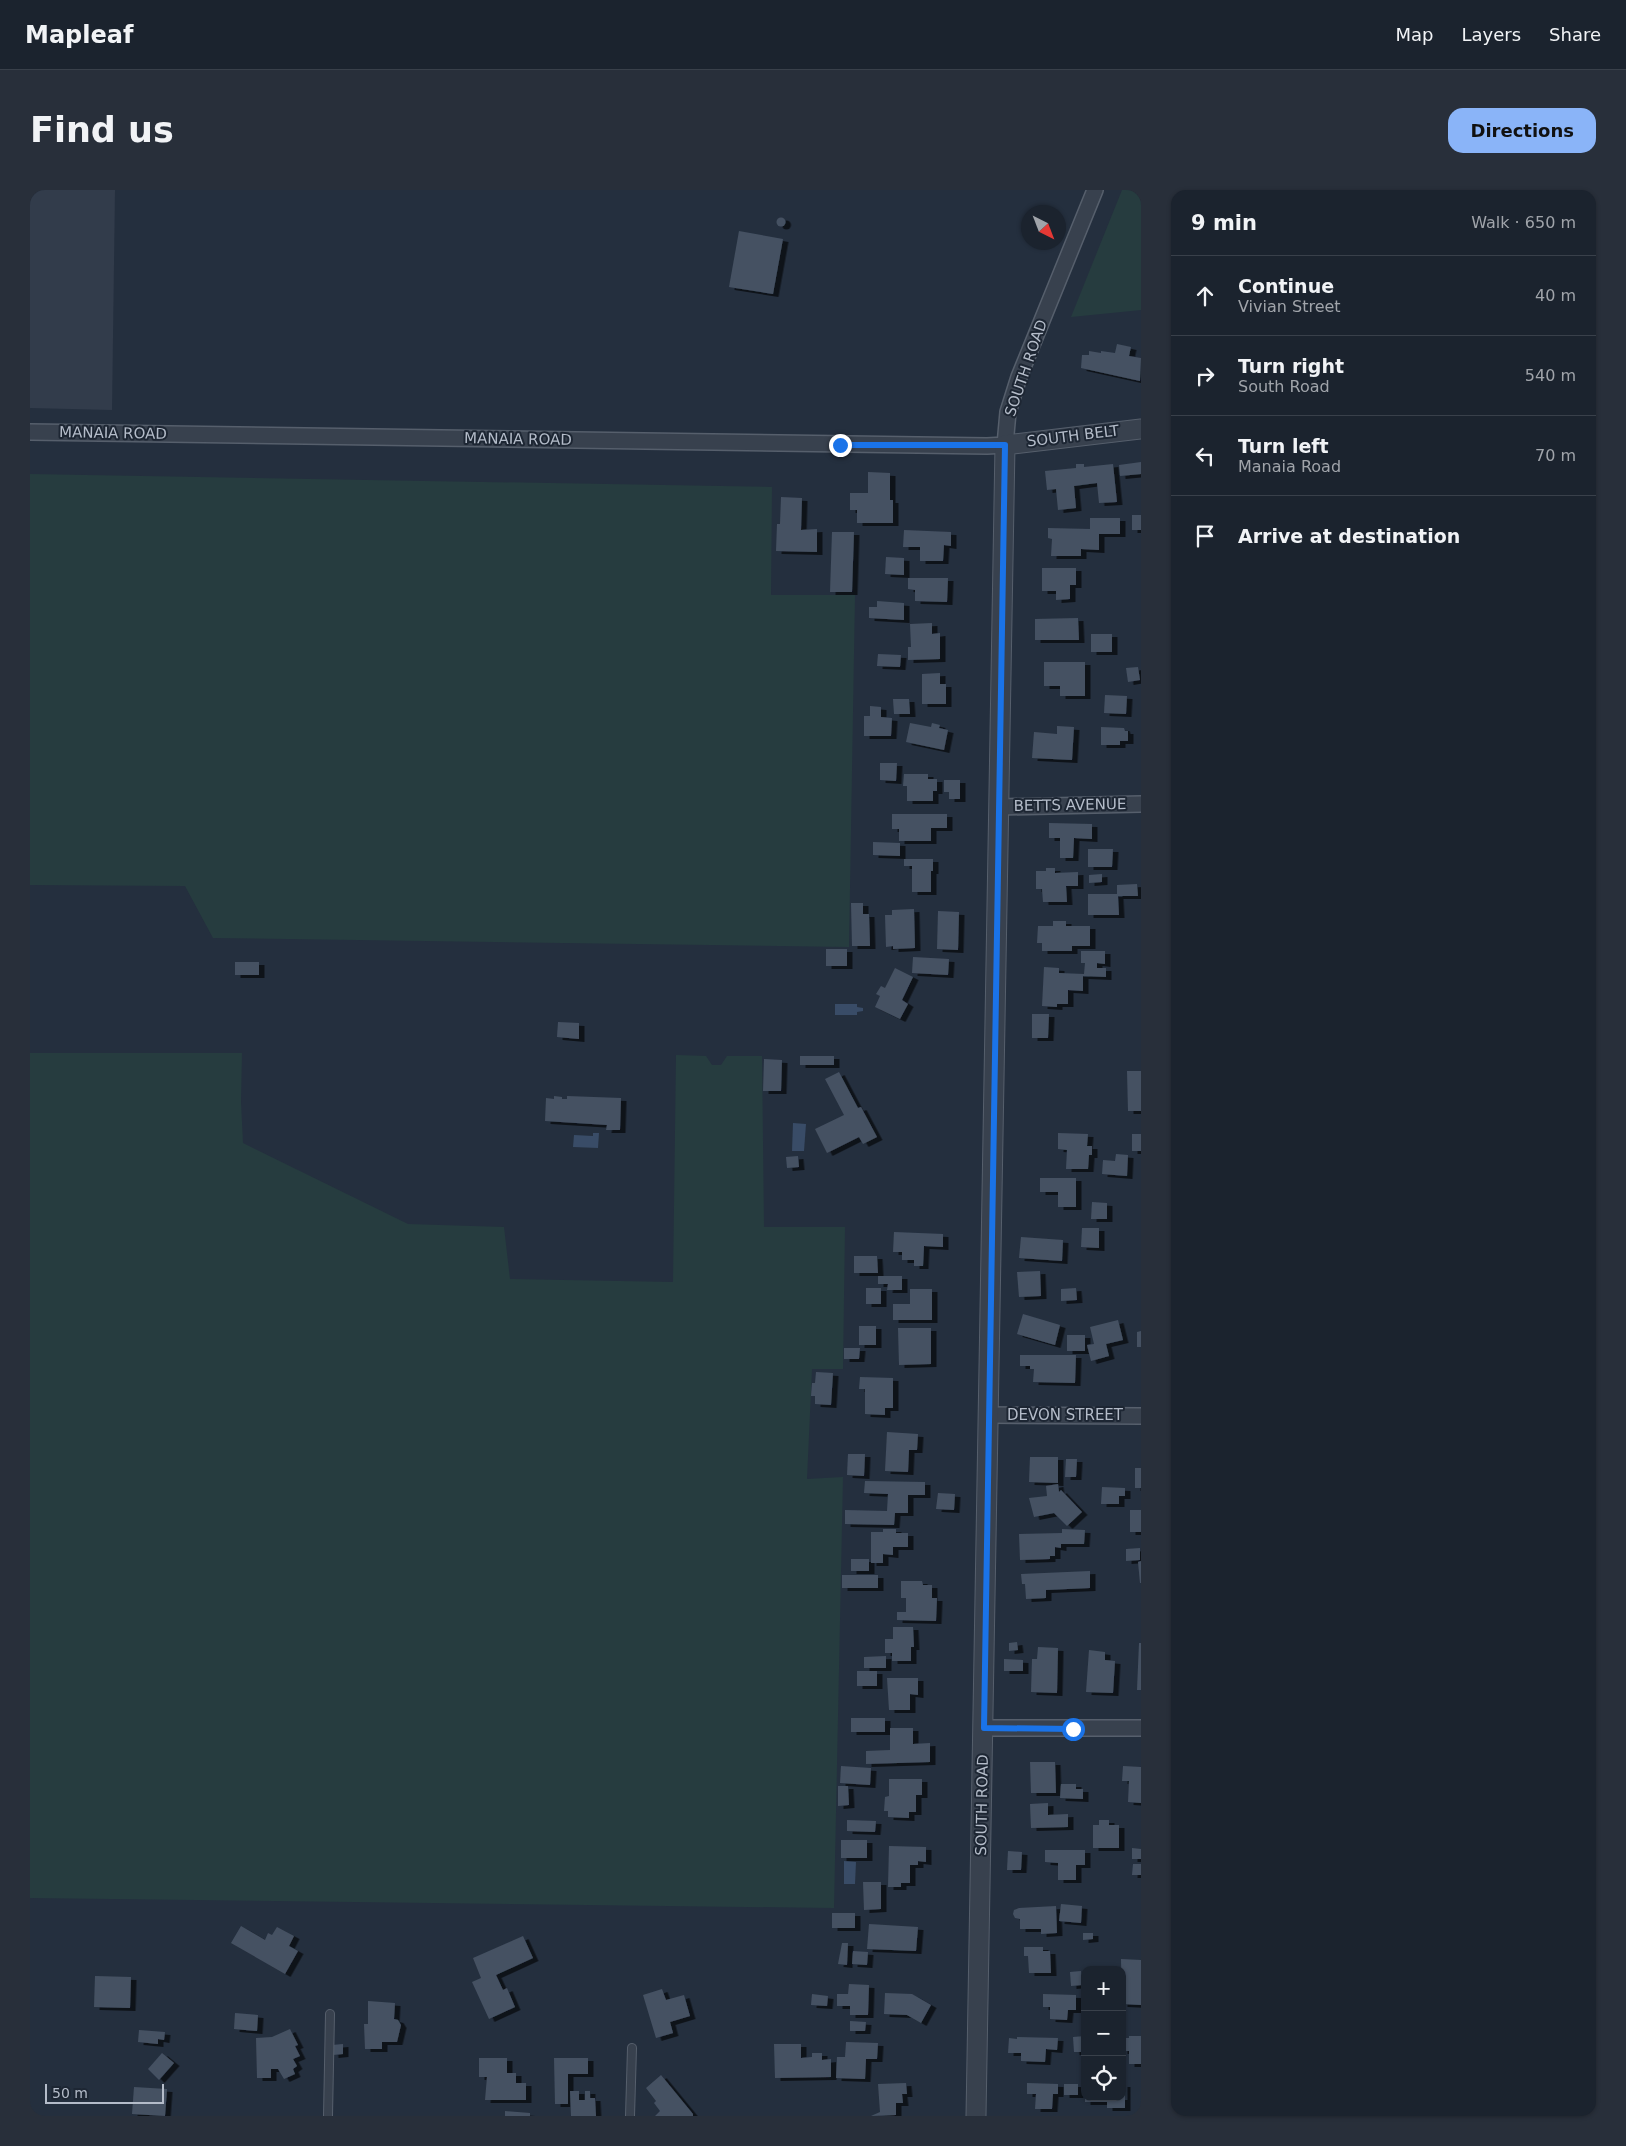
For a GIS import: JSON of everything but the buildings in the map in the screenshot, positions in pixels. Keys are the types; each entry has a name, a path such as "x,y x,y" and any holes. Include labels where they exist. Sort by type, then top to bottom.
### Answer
{"street":[{"name":"SOUTH ROAD","path":"976,2116 990,1415 1005,445 1008,412 1017,384 1095,190"},
{"name":"SOUTH BELT","path":"1005,445 1141,429"},
{"name":"MANAIA ROAD","path":"30,432 840,445 1005,445"},
{"name":"BETTS AVENUE","path":"999,807 1141,804"},
{"name":"DEVON STREET","path":"990,1415 1141,1416"},
{"path":"984,1728 1141,1728"}],"lane":[{"path":"328,2116 330,2014"},
{"path":"630,2116 632,2048"}],"shaded area":[{"path":"30,190 115,190 112,410 30,408"}],"green space":[{"path":"1122,190 1141,190 1141,310 1071,317"},
{"path":"30,474 772,487 771,595 855,595 849,947 213,938 185,886 30,885"},
{"path":"30,1053 242,1053 241,1102 243,1143 408,1224 504,1227 510,1279 673,1282 676,1055 706,1056 712,1065 721,1065 727,1056 762,1056 764,1227 845,1227 843,1369 812,1369 807,1479 843,1477 834,1908 30,1898"}],"water":[{"path":"835,1004 857,1004 857,1007 863,1008 863,1011 857,1012 857,1015 835,1015"},
{"path":"793,1123 806,1124 804,1151 792,1151"},
{"path":"593,1133 599,1133 598,1148 573,1147 574,1135 593,1136"},
{"path":"844,1861 856,1862 855,1884 844,1884"}],"route":[{"path":"840,445 1005,445 984,1728 1073,1729"}]}
